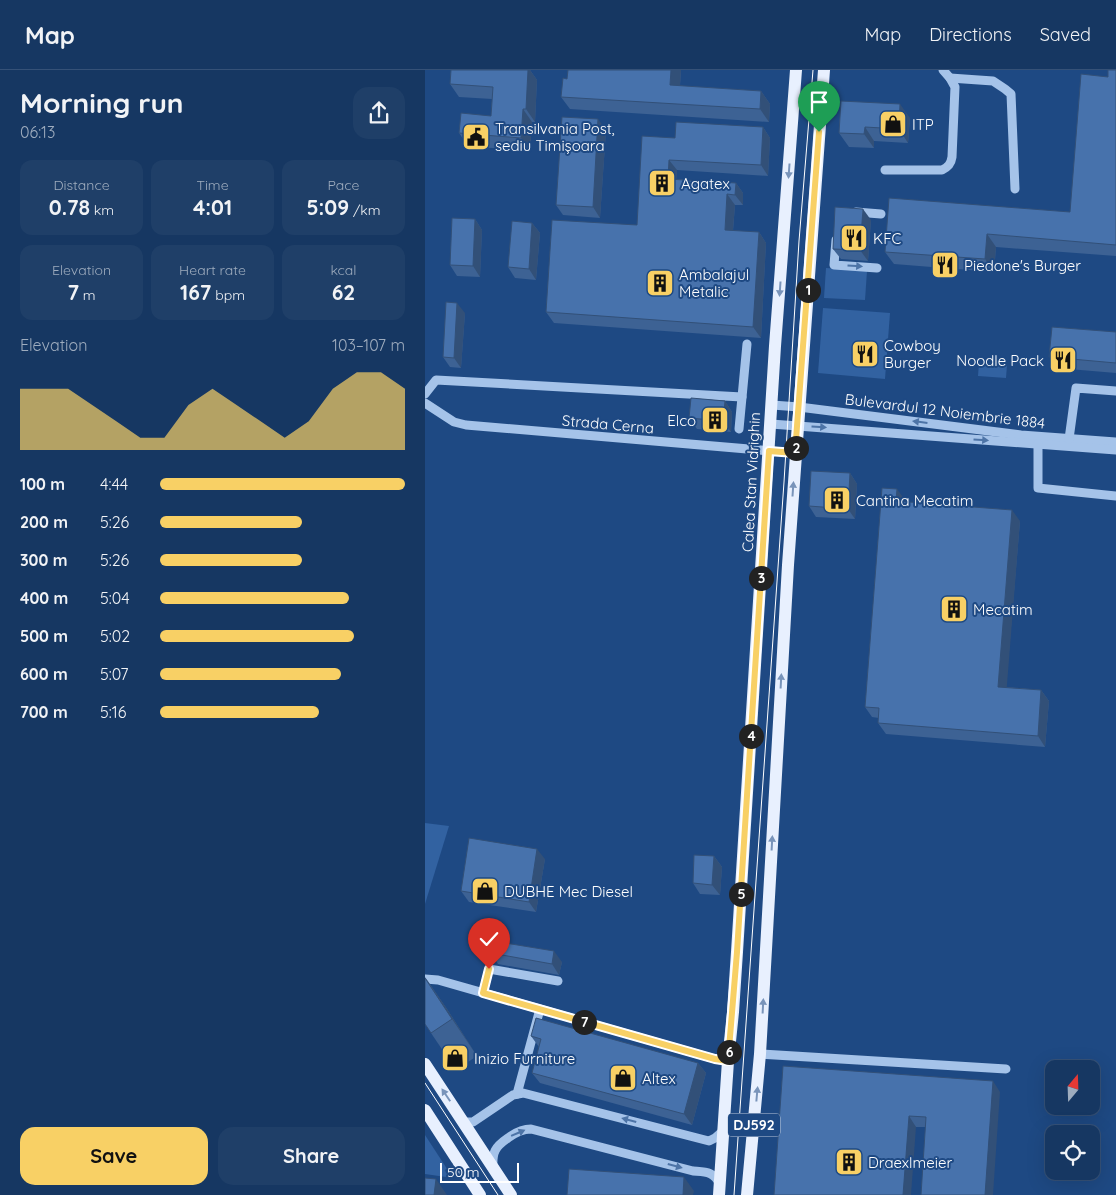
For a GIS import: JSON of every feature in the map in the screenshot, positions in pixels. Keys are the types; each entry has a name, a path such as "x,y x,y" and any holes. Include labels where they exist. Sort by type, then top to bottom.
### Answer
{"main road":[{"name":"Calea Stan Vidrighin","path":"720,1190 772,405 797,70"},
{"name":"DJ592","path":"747,1195 760,1054 795,453 824,70"},
{"path":"425,1064 511,1195"},
{"path":"425,1110 480,1195"}],"street":[{"path":"885,170 942,170 951,163 955,87 943,70"},
{"path":"950,78 993,81 1011,94 1015,189"},
{"path":"846,212 881,214"},
{"path":"836,230 834,265 877,268"},
{"path":"739,429 747,344"},
{"path":"425,394 436,380 742,397"},
{"path":"1069,438 1076,388 1116,391"},
{"name":"Strada Cerna","path":"425,403 454,422 466,425 795,453"},
{"name":"Bulevardul 12 Noiembrie 1884","path":"772,405 799,406 1021,435 1116,442"},
{"name":"Bulevardul 12 Noiembrie 1884","path":"771,424 1116,450"},
{"path":"1038,444 1038,488 1116,496"},
{"path":"483,993 489,969 558,981"},
{"path":"425,979 438,980 728,1061"},
{"path":"517,1094 540,1009"},
{"path":"760,1054 1006,1069"},
{"path":"464,1122 473,1122 513,1095 523,1093 709,1140 715,1138 724,1130"},
{"path":"493,1169 493,1154 497,1146 514,1133 523,1129 531,1129 693,1171 707,1172 717,1178 720,1190"}],"shaded area":[{"path":"826,268 867,271 865,300 824,298"},
{"path":"823,308 890,313 885,379 818,373"},
{"path":"979,363 1007,365 1006,378 978,376"},
{"path":"425,823 449,826 425,904"},
{"path":"425,1135 453,1178 425,1174"}],"building":[{"path":"451,70 528,70 526,109 523,109 521,138 459,133 461,113 491,116 493,87 450,84"},
{"path":"568,70 671,70 670,85 761,91 760,109 561,97 563,78 567,79"},
{"path":"1108,70 1116,70 1116,245 987,234 985,259 885,252 889,198 1070,212 1081,74 1108,77"},
{"path":"841,101 900,104 899,129 865,127 864,134 839,133"},
{"path":"562,117 598,119 593,207 556,205"},
{"path":"676,122 763,127 761,165 669,160 668,179 736,183 735,195 727,194 725,230 759,232 753,327 546,312 552,220 637,225 642,136 675,138"},
{"path":"835,207 863,209 860,250 833,249"},
{"path":"452,218 475,219 473,266 450,265"},
{"path":"512,221 532,223 529,269 508,267"},
{"path":"446,302 457,303 454,358 443,357"},
{"path":"1052,327 1116,332 1116,363 1049,357"},
{"path":"691,398 725,401 723,421 689,418"},
{"path":"811,471 850,473 848,509 809,506"},
{"name":"Mecatim","path":"882,488 897,489 896,501 1012,510 998,687 1041,690 1038,736 878,723 879,708 865,707"},
{"path":"469,838 537,849 529,902 461,891"},
{"path":"694,855 714,856 712,885 693,883"},
{"path":"493,941 554,951 552,964 491,953"},
{"path":"425,978 452,1019 431,1033 425,1024"},
{"name":"Altex","path":"536,1018 698,1063 684,1114 532,1073 541,1039 531,1036"},
{"name":"Draexlmeier","path":"783,1066 993,1081 985,1195 921,1195 926,1117 909,1116 903,1195 774,1195"},
{"path":"569,1169 684,1177 683,1195 567,1195"},
{"path":"425,1178 436,1179 434,1195 425,1195"}],"tram line":[{"path":"734,1195 799,241 813,70"},
{"path":"425,1083 498,1195"}],"place":[{"name":"ITP","path":"893,124"},
{"name":"Transilvania Post, sediu Timișoara","path":"476,137"},
{"name":"Agatex","path":"662,183"},
{"name":"KFC","path":"854,238"},
{"name":"Piedone's Burger","path":"945,265"},
{"name":"Ambalajul Metalic","path":"660,283"},
{"name":"Cowboy Burger","path":"865,354"},
{"name":"Noodle Pack","path":"1063,360"},
{"name":"Elco","path":"715,420"},
{"name":"Cantina Mecatim","path":"837,500"},
{"name":"Mecatim","path":"954,609"},
{"name":"DUBHE Mec Diesel","path":"485,891"},
{"name":"Inizio Furniture","path":"455,1058"},
{"name":"Altex","path":"623,1078"},
{"name":"Draexlmeier","path":"849,1162"}],"route":[{"path":"489,969 483,993 715,1059 728,1061 733,1012 769,451 795,453 819,132"}]}
